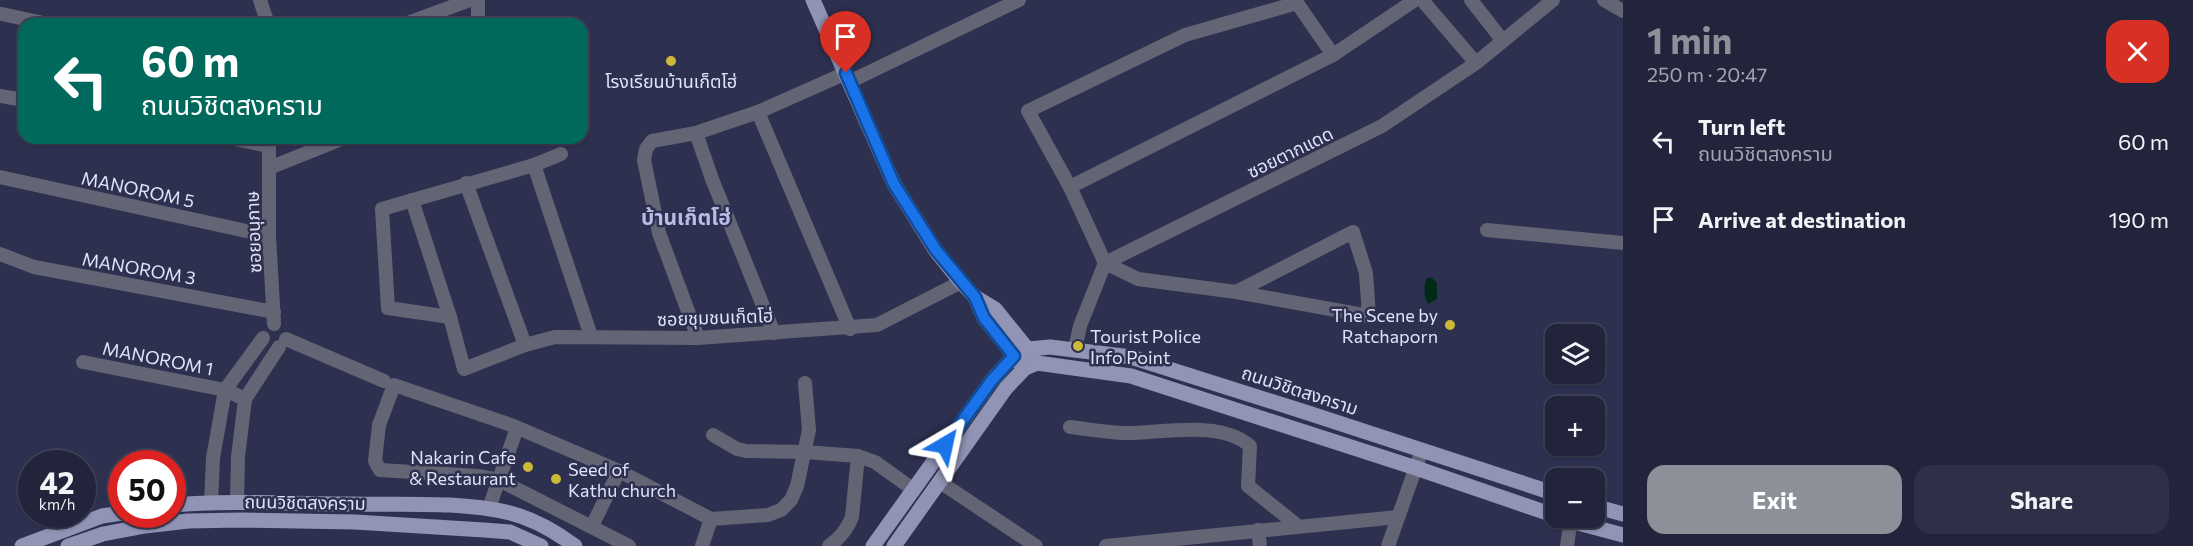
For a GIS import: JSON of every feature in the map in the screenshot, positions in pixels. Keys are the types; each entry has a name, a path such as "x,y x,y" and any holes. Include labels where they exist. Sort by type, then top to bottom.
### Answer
{"main road":[{"path":"813,0 894,184 936,250 975,297 984,318 1021,352 1031,366"},
{"name":"ถนนวิชิตสงคราม","path":"1021,352 1050,347 1131,357 1545,490"},
{"path":"873,546 992,380 1021,352"},
{"path":"894,546 1006,388 1031,366 1131,376 1545,512"},
{"name":"ถนนวิชิตสงคราม","path":"186,504 237,502 489,508 531,521 557,533 575,546"},
{"path":"1605,509 1623,514"},
{"path":"22,546 108,515"},
{"name":"ถนนวิชิตสงคราม","path":"68,546 104,534 145,526 188,521 241,520 356,522 510,532 534,544"},
{"path":"1599,528 1623,535"}],"street":[{"path":"260,0 266,18"},
{"path":"421,18 470,0"},
{"path":"478,0 478,18"},
{"path":"698,338 660,233 644,160 646,149 652,141 696,133 758,112 848,77 1019,0"},
{"path":"1070,187 1333,55 1415,0"},
{"path":"1422,0 1476,63"},
{"path":"1471,0 1503,41"},
{"path":"1604,0 1623,11"},
{"path":"1236,292 1353,232 1366,273 1369,315 1236,292 1138,279 1105,262 1070,187 1028,111 1185,35 1297,3 1333,55"},
{"name":"ซอยตากแดด","path":"1105,262 1382,126 1476,63 1545,3"},
{"path":"2,12 25,18"},
{"path":"0,96 18,99"},
{"path":"758,112 850,329"},
{"path":"696,133 712,179 774,333"},
{"name":"ซอยอนุภาษ","path":"269,144 269,236 274,318"},
{"path":"269,168 329,144"},
{"path":"412,200 450,317 388,308 382,209 466,183 534,165 561,154"},
{"path":"534,165 591,336"},
{"name":"MANOROM 5","path":"0,177 269,236"},
{"path":"466,183 525,345"},
{"path":"1487,230 1623,243"},
{"name":"MANOROM 3","path":"0,254 34,267 274,318"},
{"path":"1075,349 1080,326 1105,262"},
{"name":"ซอยชุมชนเก็ตโฮ่","path":"450,317 464,369 525,345 555,337 698,338 850,329 877,325 961,282"},
{"path":"212,503 213,458 225,390 263,338 274,318 284,329 282,343 245,399 237,457 237,502"},
{"path":"263,338 271,347 282,343 384,381"},
{"name":"MANOROM 1","path":"83,362 225,390"},
{"path":"629,546 499,480 478,476 380,470 375,461 382,416 394,385 517,428 619,471 711,519 768,515 781,510 791,500 797,486 809,430 805,383"},
{"path":"225,390 245,399"},
{"path":"1070,427 1122,433 1173,430 1216,431 1244,440 1250,446 1248,486 1298,526"},
{"path":"489,508 517,428"},
{"path":"713,435 737,450 858,456 875,462 914,490"},
{"path":"1388,546 1422,450"},
{"path":"829,546 840,538 852,517 858,456"},
{"path":"592,526 619,471"},
{"path":"940,482 1036,546"},
{"path":"1106,546 1398,517"},
{"path":"702,546 711,519"},
{"path":"1565,528 1567,546"},
{"path":"1258,530 1260,546"}],"shaded area":[{"path":"1427,278 1432,278 1437,283 1437,299 1428,304 1424,291"}],"place":[{"name":"โรงเรียนบ้านเก็ตโฮ่","path":"671,61"},
{"name":"The Scene by Ratchaporn","path":"1450,325"},
{"name":"Tourist Police Info Point","path":"1078,346"},
{"name":"Nakarin Cafe & Restaurant","path":"528,467"},
{"name":"Seed of Kathu church","path":"556,479"}],"district":[{"name":"บ้านเก็ตโฮ่","path":"686,216"}],"route":[{"path":"846,73 894,184 936,250 975,297 984,318 1014,356 992,380 945,445"}]}
